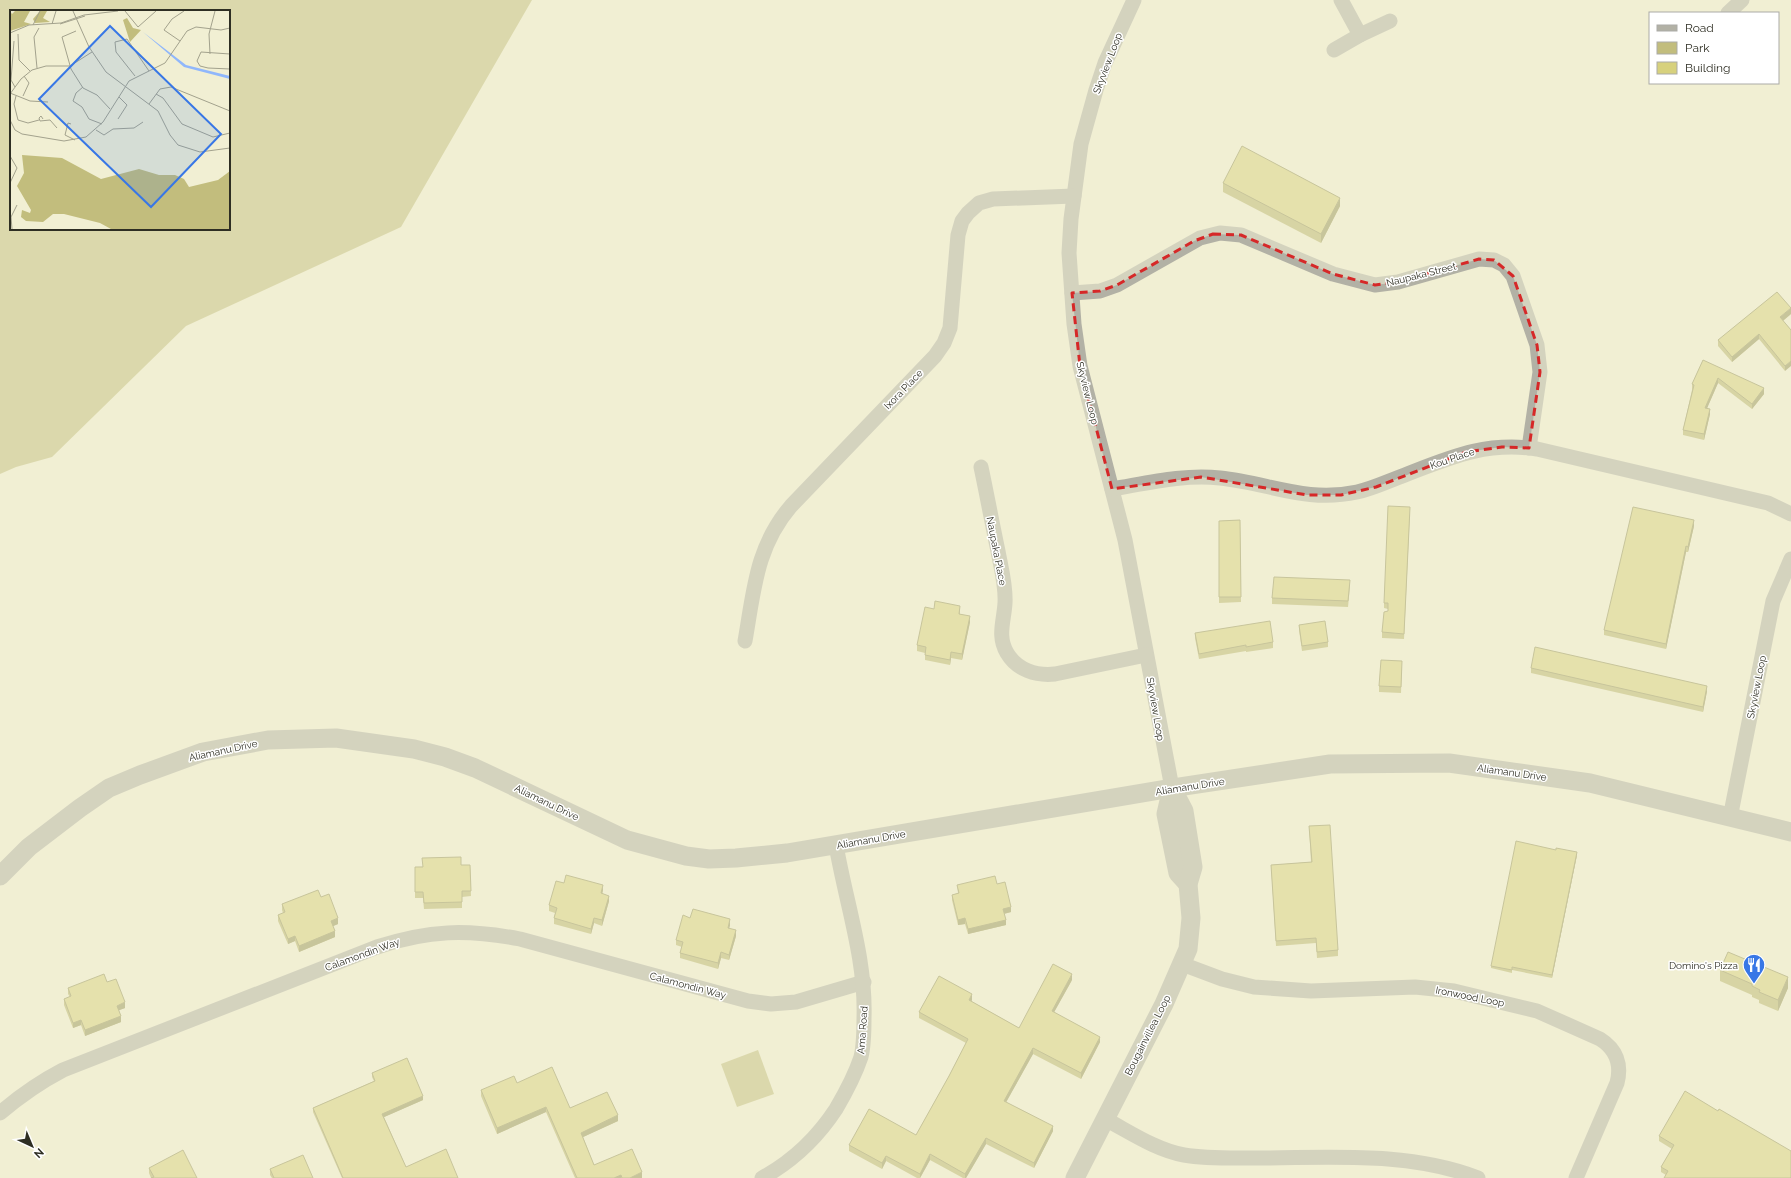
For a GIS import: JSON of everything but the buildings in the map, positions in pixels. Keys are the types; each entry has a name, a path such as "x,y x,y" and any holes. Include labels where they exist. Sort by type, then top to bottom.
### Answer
{"street":[{"name":"Skyview Loop","path":"1134,0 1105,63 1081,144 1074,196 1069,253 1074,324 1080,366 1125,540 1172,788"},
{"path":"1341,0 1360,35"},
{"path":"1729,12 1742,0"},
{"path":"1334,50 1360,35 1390,21"},
{"name":"Ixora Place","path":"745,641 758,566 762,552 774,528 791,506 935,356 944,343 952,320 958,235 965,216 975,206 993,199 1074,196"},
{"name":"Naupaka Street","path":"1072,293 1100,291 1117,285 1200,238 1220,233 1241,235 1333,274 1375,285 1398,282 1479,259 1494,260 1504,265 1513,276 1537,345 1540,379 1529,448"},
{"name":"Kou Place","path":"1112,489 1180,478 1201,477 1242,482 1307,495 1341,495 1376,486 1466,452 1502,446 1529,448 1768,503 1791,514"},
{"name":"Naupaka Place","path":"981,467 1004,582 1005,603 1000,633 1005,649 1010,658 1023,669 1044,675 1146,655"},
{"name":"Skyview Loop","path":"1730,818 1773,601 1791,559"},
{"name":"Aliamanu Drive","path":"0,876 29,847 109,788 169,763 203,752 268,740 336,738 414,749 445,757 475,768 627,840 686,856 710,859 762,856 836,845 1172,788 1330,764 1449,763 1590,783 1791,832"},
{"name":"Bougainvillea Loop","path":"1075,1178 1164,1004 1188,949 1191,933 1191,918 1188,884 1193,867 1184,811 1172,788"},
{"name":"Ama Road","path":"762,1178 777,1170 813,1141 828,1122 852,1080 861,1056 864,982 854,926 836,845"},
{"name":"Calamondin Way","path":"0,1113 24,1094 63,1070 377,947 404,938 433,933 462,932 491,934 520,939 748,1001 771,1004 796,1002 864,982"},
{"name":"Ironwood Loop","path":"1182,964 1222,979 1254,987 1311,991 1374,987 1415,987 1454,991 1536,1011 1600,1039 1608,1044 1615,1054 1618,1062 1619,1074 1617,1083 1576,1178"},
{"path":"1105,1118 1144,1140 1184,1155 1221,1158 1364,1158 1411,1161 1457,1170 1478,1178"}],"highlighted area":[{"path":"1213,234 1241,235 1333,274 1375,285 1398,282 1479,259 1494,260 1513,276 1537,345 1540,372 1529,448 1502,447 1466,452 1376,487 1341,495 1307,495 1201,477 1112,489 1080,366 1072,293 1100,291 1117,285 1194,241"}],"green space":[{"path":"0,0 532,0 401,227 186,326 52,457 16,467 0,474"},
{"path":"758,1050 774,1094 737,1107 721,1064"}],"place":[{"name":"Domino's Pizza","path":"1754,984"}]}
